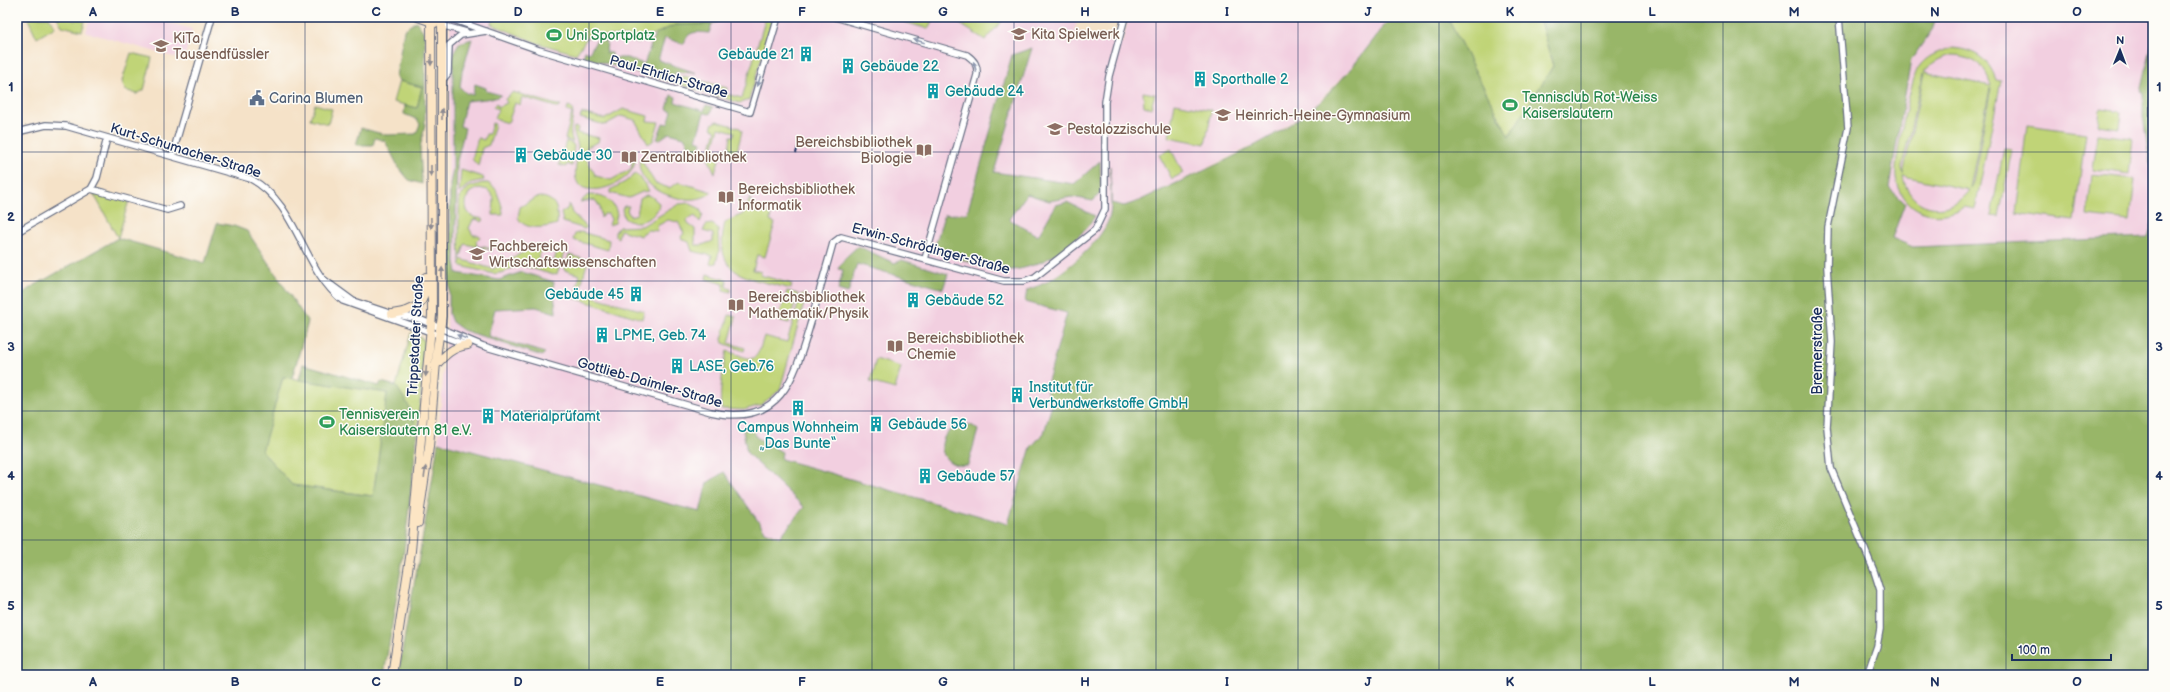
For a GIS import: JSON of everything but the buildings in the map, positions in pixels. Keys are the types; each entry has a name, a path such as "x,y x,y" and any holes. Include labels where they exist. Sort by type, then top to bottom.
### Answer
{"main road":[{"path":"418,17 441,21"},
{"name":"Trippstadter Straße","path":"411,551 430,328 432,260 431,19"},
{"name":"Trippstadter Straße","path":"411,551 419,517 429,447 435,366 440,332 443,185 441,21"},
{"path":"392,314 409,311 422,302 426,286 426,268 432,260"},
{"path":"435,366 450,350 468,345"},
{"path":"392,675 411,551"}],"street":[{"path":"172,156 212,17"},
{"name":"Paul-Ehrlich-Straße","path":"446,17 539,50 750,112 778,17"},
{"path":"835,17 957,52 971,58 977,68 977,75 925,259"},
{"name":"Erwin-Schrödinger-Straße","path":"841,237 1004,281 1024,281 1045,271 1095,230 1105,209 1105,102 1109,76 1125,17"},
{"name":"Bremerstraße","path":"1839,17 1848,128 1828,227 1827,267 1832,342 1827,427 1831,468 1874,571 1880,590 1880,629 1877,646 1867,675"},
{"name":"Paul-Ehrlich-Straße","path":"441,21 471,33"},
{"name":"Paul-Ehrlich-Straße","path":"442,81 448,73 449,45 461,35 486,32"},
{"path":"2153,91 2153,128"},
{"name":"Kurt-Schumacher-Straße","path":"17,132 35,126 55,125 107,138 251,179 268,190 282,208 332,292 351,306 430,328"},
{"path":"17,232 91,189 98,178 107,138"},
{"path":"91,189 167,210 180,206"},
{"name":"Gottlieb-Daimler-Straße","path":"440,332 483,346 724,415 753,412 765,407 779,396 794,376 834,243 841,237"},
{"name":"Kurt-Schumacher-Straße","path":"323,279 353,301 392,314 412,317 430,328"},
{"path":"430,328 440,332"},
{"path":"430,328 440,332"},
{"name":"Gottlieb-Daimler-Straße","path":"440,332 468,345 483,346"}],"shaded area":[{"name":"KiTa Tausendfüssler","path":"90,17 148,17 192,29 184,60 86,32"},
{"path":"450,17 949,17 985,40 1006,17 1079,17 1074,31 1122,43 1129,17 1391,17 1351,68 1311,109 1268,138 1139,201 1124,206 1111,214 1107,224 1099,236 1086,251 1050,281 1027,290 1025,302 1067,313 1046,388 1051,408 1044,433 1031,447 1008,525 781,459 782,452 756,437 747,453 804,507 780,537 765,531 724,472 707,483 700,512 438,442 447,327"},
{"path":"1936,17 2153,17 2153,39 2143,80 2143,117 2153,183 2153,221 2148,237 1913,247 1891,238 1905,203 1889,188 1911,60 1932,30"}],"green space":[{"path":"32,17 49,17 55,27 37,38 28,19"},
{"path":"57,17 71,17 74,21 77,19 85,21 82,31 62,26"},
{"name":"Uni Sportplatz","path":"493,17 730,17 712,24 675,25 644,37 638,44 626,36 589,35 576,54 537,43 491,24"},
{"path":"766,17 774,17 749,100 739,103 675,83 684,76 727,88 726,94 742,98"},
{"path":"888,17 934,17 928,29"},
{"path":"949,17 1006,17 985,40"},
{"path":"1391,17 1447,17 1509,136 1553,66 1539,17 1936,17 1932,30 1911,60 1889,188 1905,203 1892,238 1913,247 2148,237 2153,221 2153,675 398,675 438,442 700,512 707,483 724,472 765,531 780,537 804,507 747,453 743,430 752,427 756,437 782,452 781,459 1008,524 1031,447 1044,433 1051,408 1046,388 1067,313 1025,302 1027,290 1045,283 1058,275 1086,252 1107,224 1110,215 1111,203 1124,206 1139,201 1251,148 1293,123 1333,89"},
{"name":"Tennisclub Rot-Weiss Kaiserslautern","path":"1447,17 1539,17 1553,66 1509,137"},
{"path":"416,21 423,31 425,42 425,125 420,148 422,184 409,180 399,168 385,141 375,138 373,145 356,145 361,128 386,135 416,134 420,124 416,119 404,114 405,105 417,108 422,87 399,81 396,76 404,30"},
{"path":"712,24 709,33 696,32 690,34 684,44 665,38 658,60 696,73 676,72 671,82 583,57 585,51 589,53 596,41 607,41 606,53 612,53 612,58 627,58 644,64 655,34 675,25"},
{"path":"472,39 462,72 460,87 466,93 473,95 475,84 486,88 486,91 501,95 495,98 466,101 460,126 465,128 457,161 455,261 457,273 499,280 522,272 554,282 553,289 556,313 536,307 495,309 488,336 545,353 542,356 463,330 452,322 449,314 450,184 453,169 453,53 459,43"},
{"path":"2153,39 2153,183 2143,117 2143,92 2141,92"},
{"path":"1032,48 994,172 1074,184 1100,161 1101,192 1093,201 1072,197 1049,201 1027,194 1009,219 1038,236 1056,205 1067,202 1095,216 1078,237 1055,255 1042,262 1015,270 1002,270 986,267 934,250 944,215 967,213 1012,55"},
{"path":"1951,48 1966,50 1979,56 1989,66 1996,80 2001,81 1975,209 1964,207 1953,212 1932,214 1922,212 1913,207 1900,190 1896,178 1897,157 1911,88 1918,68 1925,60 1933,55","holes":["1952,55 1966,57 1972,60 1982,67 1991,86 1924,72 1933,63","1923,74 1924,74 1903,174 1902,167","1990,88 1973,182 1970,188","1903,176 1969,190 1961,199 1951,205 1931,207 1921,204 1913,197 1907,188"]},
{"path":"131,53 152,58 144,90 137,94 125,90 122,81"},
{"path":"399,81 422,87 417,108 393,102"},
{"path":"513,92 561,105 559,108 522,97 520,105 515,103 508,123 495,119 498,109 493,107 496,103 498,107 507,103 505,99"},
{"path":"1143,92 1155,94 1151,108 1144,106"},
{"path":"671,95 676,97 675,102 704,111 706,105 713,107 710,114 704,113 696,140 702,142 696,158 684,137 669,133 659,140 657,139 663,123 668,124 672,111 667,109"},
{"path":"1175,103 1212,110 1205,144 1169,137"},
{"path":"315,104 332,109 328,124 310,119"},
{"path":"568,106 571,107 573,111 571,137 573,142 565,139 572,113 567,111"},
{"path":"623,109 648,116 647,121 659,122 653,141 648,144 635,120 621,116 605,125 580,118 582,113 605,119"},
{"path":"2100,109 2121,112 2119,128 2098,125"},
{"path":"717,121 740,128 742,131 735,159 729,148 731,136 734,136 735,132 719,128 713,148 719,160 715,173 708,158 716,130 711,128 713,123"},
{"path":"492,123 495,124 489,145 482,148 478,166 472,159 478,138 484,140 486,134 489,134"},
{"path":"2027,125 2086,133 2074,221 2016,213"},
{"path":"574,127 578,128 577,133 599,138 598,142 587,147 584,155 596,176 611,180 631,169 634,153 635,162 632,170 626,177 607,187 588,189 580,186 577,182 575,174 578,149"},
{"path":"2098,134 2133,138 2129,174 2093,169"},
{"path":"566,141 574,146 572,166 567,164 566,167 559,165"},
{"path":"2004,148 2012,149 1999,217 1991,216"},
{"path":"1171,149 1183,173 1172,179 1159,155"},
{"path":"640,158 655,183 669,188 679,182 712,192 703,197 691,199 678,198 666,194 654,188 645,179 640,169"},
{"path":"461,170 483,177 484,180 470,183 459,193"},
{"path":"635,174 640,177 649,191 642,192 629,198 610,193 610,190 625,182"},
{"path":"2092,174 2135,179 2130,221 2087,216"},
{"path":"482,183 488,183 496,189 502,205 503,215 493,215 494,198 488,190 479,188 469,193 466,209 472,216 484,220 482,222 476,219 473,220 469,228 473,235 479,235 480,237 476,241 477,246 485,246 492,250 465,244 460,259 460,197 469,187"},
{"path":"91,189 129,200 118,238"},
{"path":"588,195 602,197 613,205 617,214 615,223 609,225 611,219 608,214 604,214 601,218 600,207 595,200 580,202"},
{"path":"646,195 651,196 659,203 655,213 646,220 640,222 629,221 624,218 622,209 624,206 629,206 627,210 630,216 637,214 640,199"},
{"path":"541,197 550,200 555,206 557,210 557,224 547,227 525,225 518,217 520,207 535,198"},
{"path":"750,198 752,209 755,212 771,213 770,221 775,223 765,257 757,255 753,270 761,272 760,275 792,284 791,289 748,277 737,272 729,265 724,254 722,240 725,222 743,214"},
{"path":"688,203 699,208 703,215 700,222 695,216 687,220 688,224 695,229 695,245 702,245 713,241 713,234 703,231 706,225 712,224 718,228 719,251 716,263 710,264 712,256 692,251 689,242 683,240 681,237 684,233 678,222 668,220 657,226 658,231 648,230 641,236 620,230 618,238 615,236 615,232 619,227 642,226 679,204"},
{"path":"569,204 572,213 587,227 585,229 563,222 561,213 567,209"},
{"path":"217,223 234,226 247,231 308,322 292,378 283,377 262,451 292,485 373,496 387,393 299,380 303,364 379,386 381,382 396,386 413,415 417,437 404,551 384,675 17,675 17,298 30,288 118,238 205,263"},
{"path":"581,232 609,240 608,250 573,240 575,234"},
{"path":"536,245 542,247 538,260 553,264 557,251 564,253 557,274 553,275 524,266 516,266 505,272 494,274 461,266 460,259 493,269"},
{"path":"858,246 894,263 902,260 948,274 943,289 857,264 848,293 838,290 843,270 838,269 845,258"},
{"path":"569,255 588,260 580,289 596,293 595,297 644,311 642,319 574,298 580,275 564,270"},
{"path":"707,274 727,280 726,287 731,289 731,292 723,290 724,284 706,279"},
{"path":"787,291 798,294 789,323 778,320"},
{"path":"801,294 806,296 780,390 761,405 744,410 721,409 722,380 727,351 743,357 753,358 758,352 764,336 787,342"},
{"path":"729,315 736,317 729,343 745,348 744,351 723,343 722,339"},
{"path":"411,333 423,339 425,343 417,437 413,415 396,386"},
{"path":"876,359 901,367 895,389 870,382"},
{"name":"Tennisverein Kaiserslautern 81 e.V.","path":"283,377 388,393 373,496 292,485 261,451"},
{"path":"964,424 973,426 978,430 968,465 958,465 950,462 944,456 942,449 943,441 946,434 953,428"}],"railway":[{"path":"796,153 800,141"}],"place":[{"name":"Kita Spielwerk","path":"1019,34"},
{"name":"Uni Sportplatz","path":"554,35"},
{"name":"KiTa Tausendfüssler","path":"161,46"},
{"name":"Gebäude 21","path":"806,54"},
{"name":"Gebäude 22","path":"848,66"},
{"name":"Sporthalle 2","path":"1200,79"},
{"name":"Gebäude 24","path":"933,91"},
{"name":"Carina Blumen","path":"257,98"},
{"name":"Tennisclub Rot-Weiss Kaiserslautern","path":"1510,105"},
{"name":"Heinrich-Heine-Gymnasium","path":"1223,115"},
{"name":"Pestalozzischule","path":"1055,129"},
{"name":"Bereichsbibliothek Biologie","path":"924,150"},
{"name":"Gebäude 30","path":"521,155"},
{"name":"Zentralbibliothek","path":"629,157"},
{"name":"Bereichsbibliothek Informatik","path":"726,197"},
{"name":"Fachbereich Wirtschaftswissenschaften","path":"477,254"},
{"name":"Gebäude 45","path":"636,294"},
{"name":"Gebäude 52","path":"913,300"},
{"name":"Bereichsbibliothek Mathematik/Physik","path":"736,305"},
{"name":"LPME, Geb. 74","path":"602,335"},
{"name":"Bereichsbibliothek Chemie","path":"895,346"},
{"name":"LASE, Geb.76","path":"677,366"},
{"name":"Institut für Verbundwerkstoffe GmbH","path":"1017,395"},
{"name":"Campus Wohnheim „Das Bunte“","path":"798,408"},
{"name":"Materialprüfamt","path":"488,416"},
{"name":"Tennisverein Kaiserslautern 81 e.V.","path":"327,422"},
{"name":"Gebäude 56","path":"876,424"},
{"name":"Gebäude 57","path":"925,476"}]}
